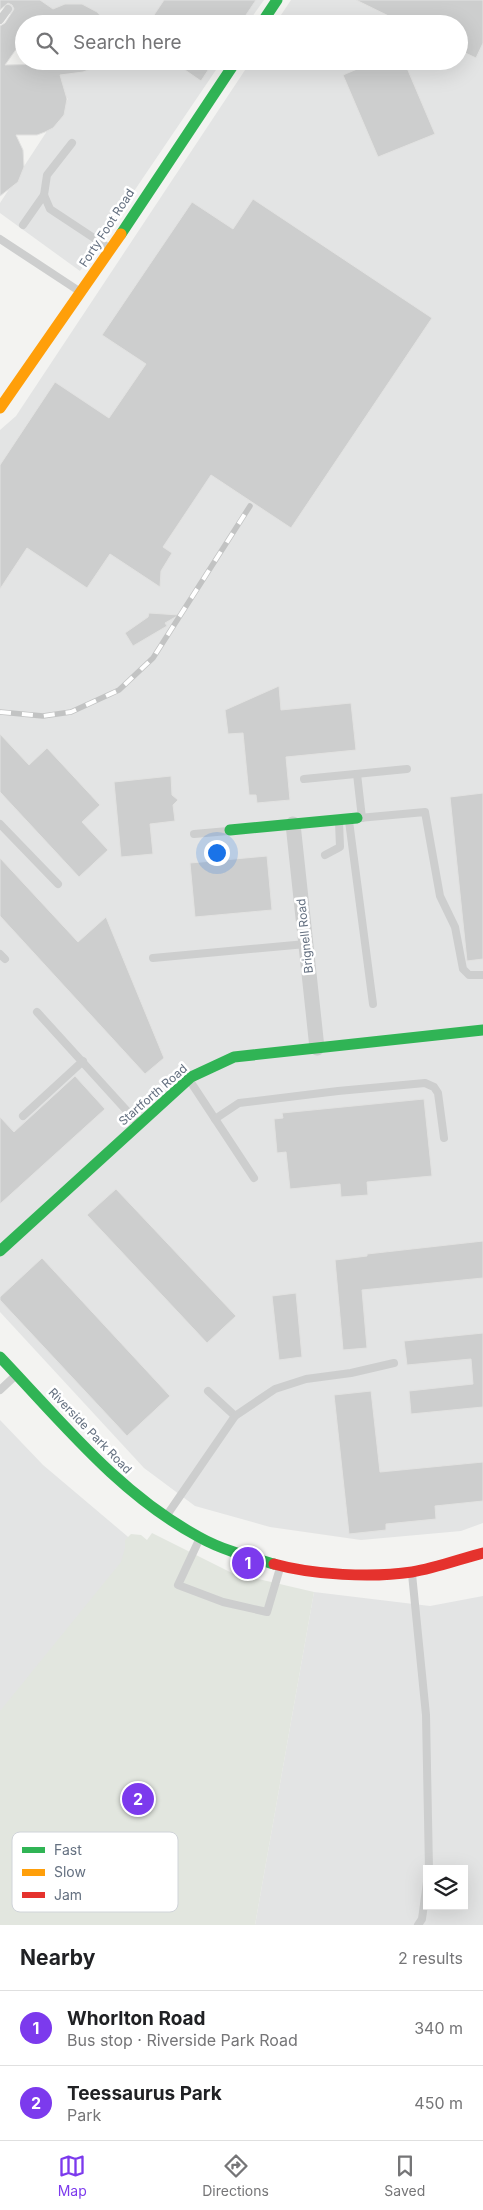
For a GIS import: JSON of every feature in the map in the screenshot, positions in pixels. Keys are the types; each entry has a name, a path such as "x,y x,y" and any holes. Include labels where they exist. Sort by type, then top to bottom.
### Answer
{"street":[{"path":"267,15 277,0"},
{"name":"Forty Foot Road","path":"0,408 81,293 109,248 230,70"},
{"path":"230,830 352,818"},
{"name":"Brignell Road","path":"293,824 317,1048"},
{"name":"Startforth Road","path":"0,1250 189,1080 234,1056 483,1030"},
{"name":"Riverside Park Road","path":"0,1357 119,1482 166,1517 200,1538 240,1554 281,1566 304,1571 350,1575 412,1572 483,1553"}],"lane":[{"path":"0,20 8,9"},
{"path":"23,225 44,195 47,175 72,143"},
{"path":"44,195 50,209 109,248"},
{"path":"0,240 81,293"},
{"path":"304,779 407,769"},
{"path":"357,774 352,818 373,1004"},
{"path":"352,818 425,812 440,896 455,927 463,969 469,975 483,975"},
{"path":"325,855 340,847 352,818"},
{"path":"0,824 58,884"},
{"path":"194,834 230,830"},
{"path":"153,958 306,944"},
{"path":"37,1012 140,1125"},
{"path":"23,1116 83,1061"},
{"path":"189,1080 254,1178"},
{"path":"214,1118 239,1103 426,1083 434,1087 438,1093 444,1138"},
{"path":"166,1517 235,1416 276,1389 306,1379 351,1373 394,1364"},
{"path":"0,1390 16,1374"},
{"path":"208,1391 235,1416"},
{"path":"200,1538 178,1585 223,1602 267,1612 281,1566"},
{"path":"412,1572 426,1715 428,1865"},
{"path":"418,1925 422,1919 423,1910"}],"shaded area":[{"path":"0,0 264,0 253,15 15,15 15,22"},
{"path":"291,0 483,0 483,1523 461,1531 361,1540 270,1527 195,1506 144,1468 0,1312 0,430 16,416 245,70 468,70 468,15 281,15"},
{"path":"48,70 216,70 80,271 0,213 0,203 68,99"},
{"path":"0,1420 43,1465 140,1547 0,1717"},
{"path":"152,1533 232,1573 314,1592 255,1925 0,1925 0,1711 121,1562 125,1540 131,1534 141,1535 147,1540"},
{"path":"314,1592 430,1606 483,1596 483,1925 255,1925"}],"building":[{"path":"0,0 40,0 53,9 65,4 82,4 100,15 15,15 15,51 5,65 15,65 15,70 88,70 60,75 67,99 64,115 53,128 37,135 16,135 23,150 24,167 18,182 0,196 0,26 5,23 14,9 8,3 0,10"},
{"path":"164,0 256,0 246,15 154,15"},
{"path":"356,0 483,0 483,43 476,58 468,54 468,15 387,15"},
{"path":"185,70 208,70 201,81"},
{"path":"355,70 408,70 435,134 378,157 343,75"},
{"path":"253,199 432,318 291,528 211,475 163,547 172,553 161,571 160,587 110,554 87,588 27,548 0,589 0,465 55,382 109,418 146,364 102,335 192,202 233,229"},
{"path":"149,613 179,615 165,623 167,626 133,646 125,633 148,617"},
{"path":"279,686 281,710 351,703 356,750 286,757 290,800 257,803 256,795 249,795 243,733 228,734 225,710"},
{"path":"0,734 29,765 47,748 100,805 82,822 108,850 79,877 0,792"},
{"path":"171,776 172,795 178,800 173,805 175,821 150,824 153,854 121,857 114,782"},
{"path":"483,793 483,959 467,961 450,797"},
{"path":"267,856 272,910 195,917 190,863"},
{"path":"0,858 78,942 106,917 164,1058 145,1074 0,916"},
{"path":"75,1076 105,1109 0,1204 0,1117 14,1132"},
{"path":"424,1099 432,1176 367,1182 368,1195 341,1197 340,1184 290,1189 286,1152 277,1153 274,1119 283,1118 282,1113"},
{"path":"116,1189 236,1316 207,1343 87,1215"},
{"path":"483,1241 483,1278 362,1290 367,1348 343,1350 335,1260 367,1256 367,1254"},
{"path":"42,1258 170,1396 127,1436 0,1300 0,1297"},
{"path":"296,1293 302,1357 279,1360 272,1296"},
{"path":"483,1333 483,1407 411,1414 409,1391 473,1384 471,1359 407,1365 404,1341"},
{"path":"371,1391 380,1472 483,1462 483,1501 435,1506 436,1519 386,1524 386,1530 349,1534 334,1395"}],"railway":[{"path":"0,712 43,716 71,712 119,690 153,658 250,506"}],"traffic: fast":[{"path":"267,15 277,0"},
{"path":"121,234 230,70"},
{"path":"230,830 357,818"},
{"path":"0,1251 191,1077 234,1057 483,1030"},
{"path":"0,1357 69,1431 117,1478 143,1500 170,1520 208,1542 236,1553 274,1564"}],"traffic: slow":[{"path":"0,408 121,234"}],"traffic: jam":[{"path":"274,1564 324,1573 379,1575 412,1572 483,1553"}],"place":[{"name":"Whorlton Road","path":"248,1563"},
{"name":"Teessaurus Park","path":"138,1799"}]}
